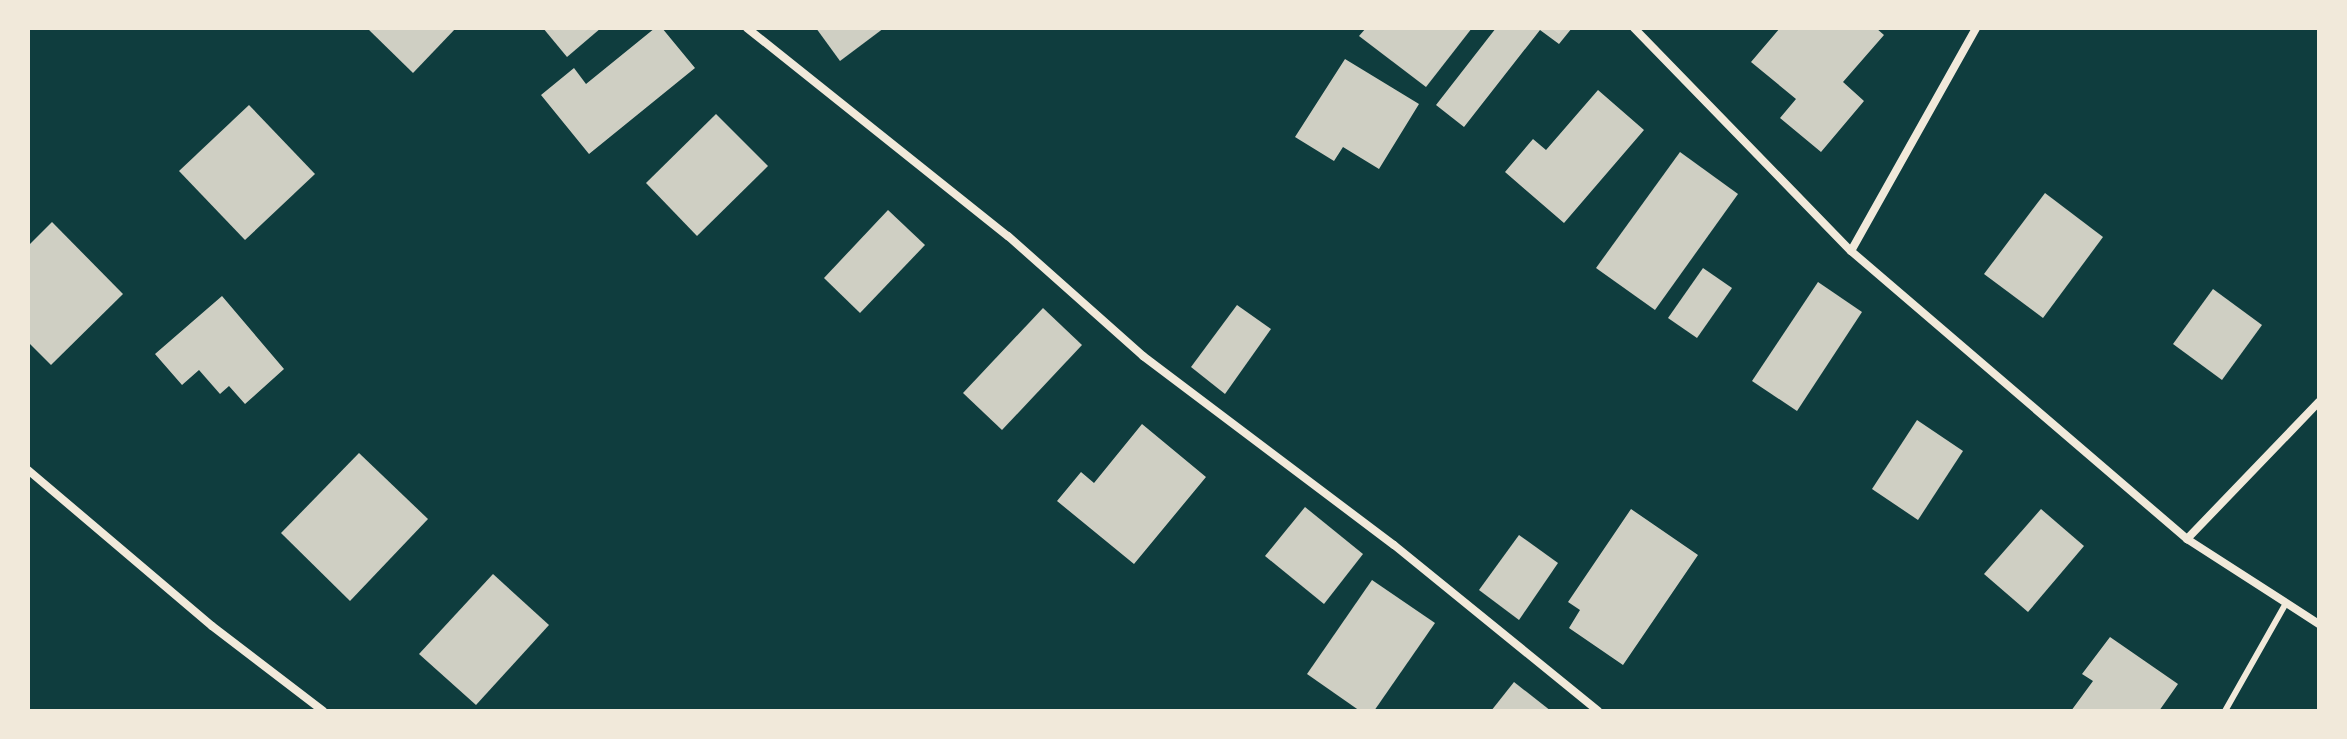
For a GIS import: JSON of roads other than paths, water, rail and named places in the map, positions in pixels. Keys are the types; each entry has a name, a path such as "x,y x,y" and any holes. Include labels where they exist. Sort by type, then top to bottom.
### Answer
{"street":[{"path":"747,28 1008,236 1143,356 1394,545 1598,711"},
{"path":"1634,28 1851,251 2187,539 2285,605 2319,624"},
{"path":"1851,251 1976,28"},
{"path":"2187,539 2319,402"},
{"path":"28,470 212,626 323,711"}],"lane":[{"path":"2225,711 2285,605"}]}
